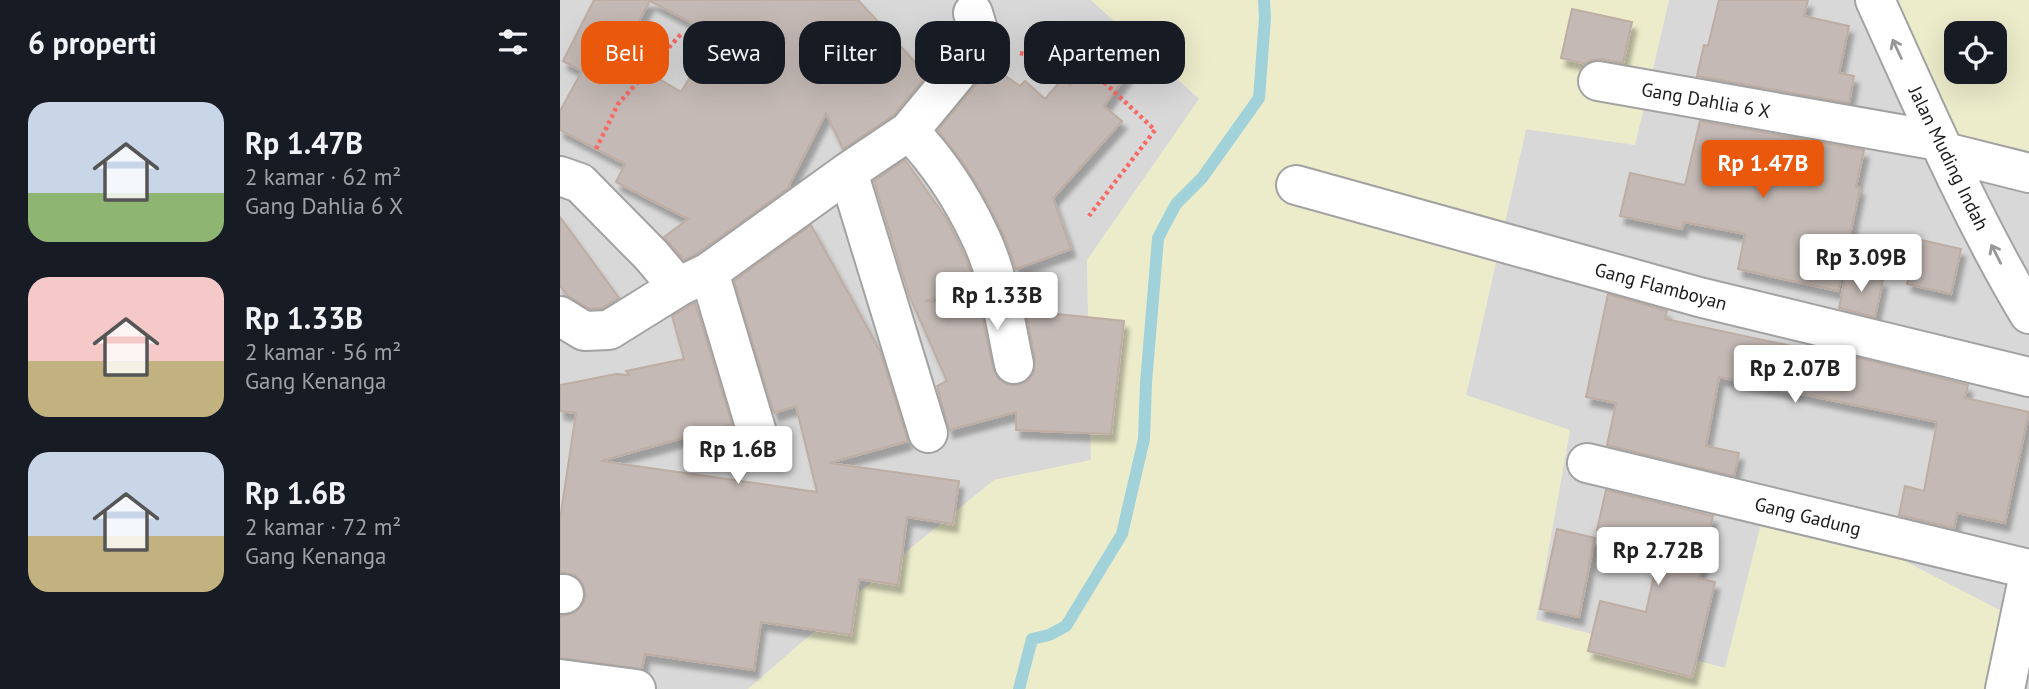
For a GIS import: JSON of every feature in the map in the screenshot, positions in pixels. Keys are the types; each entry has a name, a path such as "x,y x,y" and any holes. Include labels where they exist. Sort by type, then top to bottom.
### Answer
{"street":[{"name":"Jalan Muding Indah","path":"1875,0 1942,147 2029,314"},
{"name":"Gang Dahlia 6 X","path":"1598,81 1942,147 2029,173"},
{"path":"560,316 584,331 609,330 693,280 909,131 940,84"},
{"path":"909,131 950,183 980,235 993,271 1014,365"},
{"path":"848,173 928,433"},
{"path":"570,179 651,255 693,280 758,436"},
{"name":"Gang Flamboyan","path":"1296,185 1699,297 2029,377"},
{"name":"Gang Gadung","path":"1587,463 2029,571"},
{"path":"2005,689 2024,622 2029,571"},
{"path":"560,679 636,689"}],"path":[{"path":"570,179 618,104 682,33"},
{"path":"1010,40 1091,70 1155,130 1089,216"}],"shaded area":[{"path":"560,0 1091,0 1114,21 1024,21 1024,84 1183,84 1200,99 1087,260 1091,460 994,480 748,689 560,689"},
{"path":"1669,0 1862,0 2029,183 2029,689 1995,689 1769,492 1726,668 1535,620 1570,431 1466,396 1526,129 1635,144"}],"green space":[{"path":"1091,0 1669,0 1635,145 1526,129 1466,395 1570,430 1536,620 1725,668 1769,491 2019,620 1995,689 748,689 994,480 1091,460 1087,260 1199,99 1183,84 1185,84 1185,21 1114,21"},
{"path":"1862,0 2029,0 2029,183 1950,167"}],"building":[{"path":"594,0 858,0 877,21 799,21 799,84 901,84 901,47 915,62 915,84 920,84 894,115 843,149 826,113 790,187 698,253 684,260 664,237 688,219 616,182 625,164 560,130 560,111 581,73 581,84 668,84 681,92 686,84 785,84 785,21 688,21 650,1 639,21 583,21"},
{"path":"1719,0 1808,0 1804,16 1849,26 1839,73 1854,76 1849,103 1697,76 1704,45 1708,46"},
{"path":"1572,9 1632,22 1623,63 1601,59 1591,60 1586,64 1561,58"},
{"path":"581,26 581,70 563,61"},
{"path":"1010,79 1020,86 1024,82 1045,99 1058,84 1120,84 1104,106 1122,121 1053,198 1071,249 1016,269 1006,240 984,196 938,130 976,84 1010,84"},
{"path":"1700,121 1864,150 1856,187 1860,188 1838,291 1738,269 1745,234 1684,222 1682,229 1620,216 1630,173 1685,185"},
{"path":"905,160 946,218 966,258 974,284 925,301 980,307 993,368 998,379 1008,385 1019,385 1028,381 1034,372 1035,360 1026,311 1124,321 1111,434 1016,430 1016,412 949,430 937,386 947,381 909,295 874,181"},
{"path":"560,217 619,298 602,308 590,309 568,296 560,286"},
{"path":"811,225 880,351 908,441 829,463 959,481 953,524 907,517 898,585 859,579 851,635 761,622 754,670 645,654 642,669 560,658 560,616 575,613 583,604 586,595 583,584 575,575 560,572 560,519 576,413 560,411 560,385 616,374 629,375 626,371 684,359 672,316 695,303 732,424 601,461 817,492 796,406 774,413 734,281"},
{"path":"1917,239 1961,249 1951,294 1907,284"},
{"path":"1846,273 1883,280 1875,317 1839,308"},
{"path":"1608,294 1667,311 1665,319 1829,354 1830,351 1968,385 1965,398 2029,412 2005,523 1957,513 1954,528 1899,515 1905,486 1924,491 1937,422 1719,377 1706,446 1739,453 1734,476 1607,445 1616,403 1586,397"},
{"path":"1606,490 1713,516 1699,578 1715,582 1692,677 1588,651 1600,601 1646,612 1661,543 1597,530"},
{"path":"1557,529 1595,538 1579,617 1540,609"}],"waterway":[{"path":"1019,689 1032,639 1049,635 1066,626 1122,534 1144,439 1158,238 1176,204 1202,178 1259,98 1264,0"}]}
